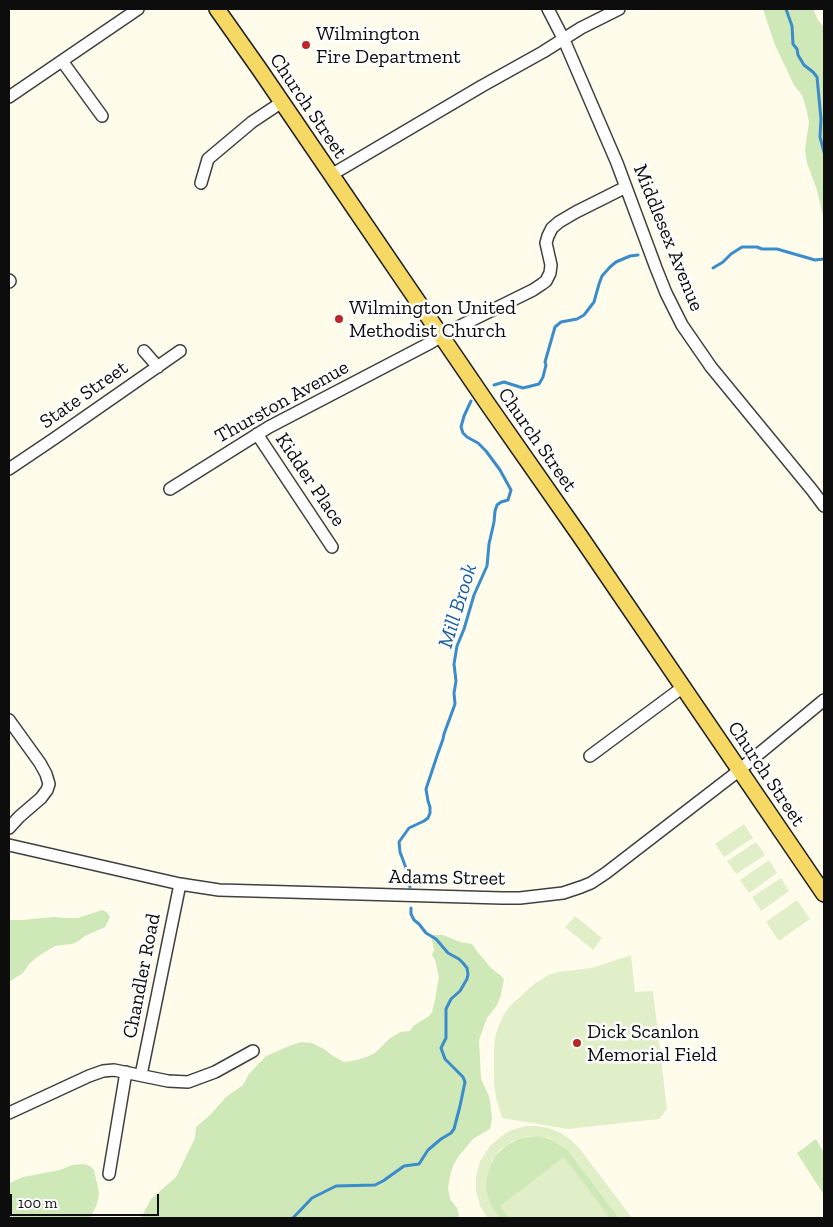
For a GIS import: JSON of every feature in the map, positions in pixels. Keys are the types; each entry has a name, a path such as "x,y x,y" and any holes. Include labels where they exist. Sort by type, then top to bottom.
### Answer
{"main road":[{"name":"Church Street","path":"217,9 824,894"}],"street":[{"path":"9,97 138,9"},
{"name":"Middlesex Avenue","path":"548,9 564,40 615,158 666,293 682,325 711,367 824,506"},
{"path":"331,175 440,110 564,40 581,28 619,9"},
{"path":"62,61 102,116"},
{"path":"201,183 208,159 252,122 282,102"},
{"name":"Thurston Avenue","path":"170,489 258,434 441,336 534,290 546,281 550,273 546,242 552,228 576,212 626,187"},
{"path":"144,351 158,367"},
{"name":"State Street","path":"9,468 180,351"},
{"name":"Kidder Place","path":"258,434 332,546"},
{"path":"590,756 683,688"},
{"name":"Adams Street","path":"9,845 209,889 502,898 563,893 591,883 606,873 724,782 824,700"},
{"path":"9,720 40,763 49,784 48,790 41,798 9,828"},
{"name":"Chandler Road","path":"141,1075 180,884"},
{"path":"9,1113 99,1072 110,1070 178,1082 188,1082 215,1072 253,1051"},
{"path":"109,1174 126,1072"}],"green space":[{"path":"763,9 813,9 824,27 824,220 817,190 807,163 805,150 809,122 806,108 802,95 794,85 775,45"},
{"path":"744,824 753,838 724,857 715,844"},
{"path":"756,842 765,855 736,874 727,861"},
{"path":"769,860 777,873 749,893 740,880"},
{"path":"781,878 789,891 761,911 752,897"},
{"path":"797,900 810,919 779,941 766,922"},
{"path":"102,910 107,912 110,917 105,927 72,944 55,946 37,957 23,973 9,982 9,920 53,917 78,918"},
{"path":"575,916 602,938 593,950 565,927"},
{"path":"431,935 443,935 460,942 472,944 491,968 504,979 497,1005 487,1018 479,1040 481,1079 490,1101 492,1118 490,1129 473,1139 458,1157 450,1176 448,1188 450,1199 457,1208 458,1218 141,1218 151,1199 176,1177 195,1138 196,1127 226,1097 243,1085 249,1074 266,1056 301,1042 312,1043 344,1062 357,1060 375,1053 389,1039 400,1032 410,1031 413,1026 429,1016 432,1012 439,977 432,955 434,950"},
{"name":"Dick Scanlon Memorial Field","path":"631,955 635,992 653,991 667,1109 659,1119 568,1129 502,1118 494,1084 495,1037 504,1014 511,1005 533,985 548,975 592,968"},
{"path":"526,1126 549,1128 571,1140 580,1149 632,1218 619,1218 572,1155 563,1146 548,1138 536,1136 512,1141 500,1150 492,1160 487,1175 486,1190 490,1204 499,1218 487,1218 480,1206 476,1191 476,1176 480,1161 490,1146 499,1138 509,1131"},
{"path":"536,1136 554,1141 568,1150 619,1218 499,1218 490,1204 486,1192 486,1180 490,1165 496,1155 507,1145 520,1138"},
{"path":"816,1139 824,1153 824,1195 797,1153"},
{"path":"564,1157 610,1218 509,1218 500,1206"},
{"path":"84,1164 94,1170 99,1193 97,1204 90,1218 9,1218 9,1184 23,1177 60,1170 72,1165"}],"waterway":[{"name":"Mill Brook","path":"786,9 792,26 793,44 797,49 798,55 804,65 817,77 821,119 820,137 824,152"},
{"name":"Mill Brook","path":"713,268 742,247 777,249 815,260 824,259"},
{"name":"Mill Brook","path":"494,385 504,382 523,388 539,384 543,377 545,362 555,327 561,322 577,319 584,315 594,302 602,276 610,267 616,262 638,255"},
{"name":"Mill Brook","path":"410,887 399,842 409,828 424,821 430,813 426,789 455,704 456,681 454,664 457,646 474,595 487,566 489,544 497,505 508,500 511,490 500,470 486,451 463,433 461,427 471,401"},
{"name":"Mill Brook","path":"293,1218 312,1198 336,1186 375,1185 404,1166 419,1164 428,1150 454,1129 465,1082 463,1077 445,1059 441,1048 446,1038 446,1009 451,999 460,991 467,979 467,968 459,959 448,953 436,939 426,933 414,920 411,908"}],"place":[{"name":"Wilmington Fire Department","path":"306,45"},
{"name":"Wilmington United Methodist Church","path":"339,319"},
{"name":"Dick Scanlon Memorial Field","path":"577,1043"}]}
